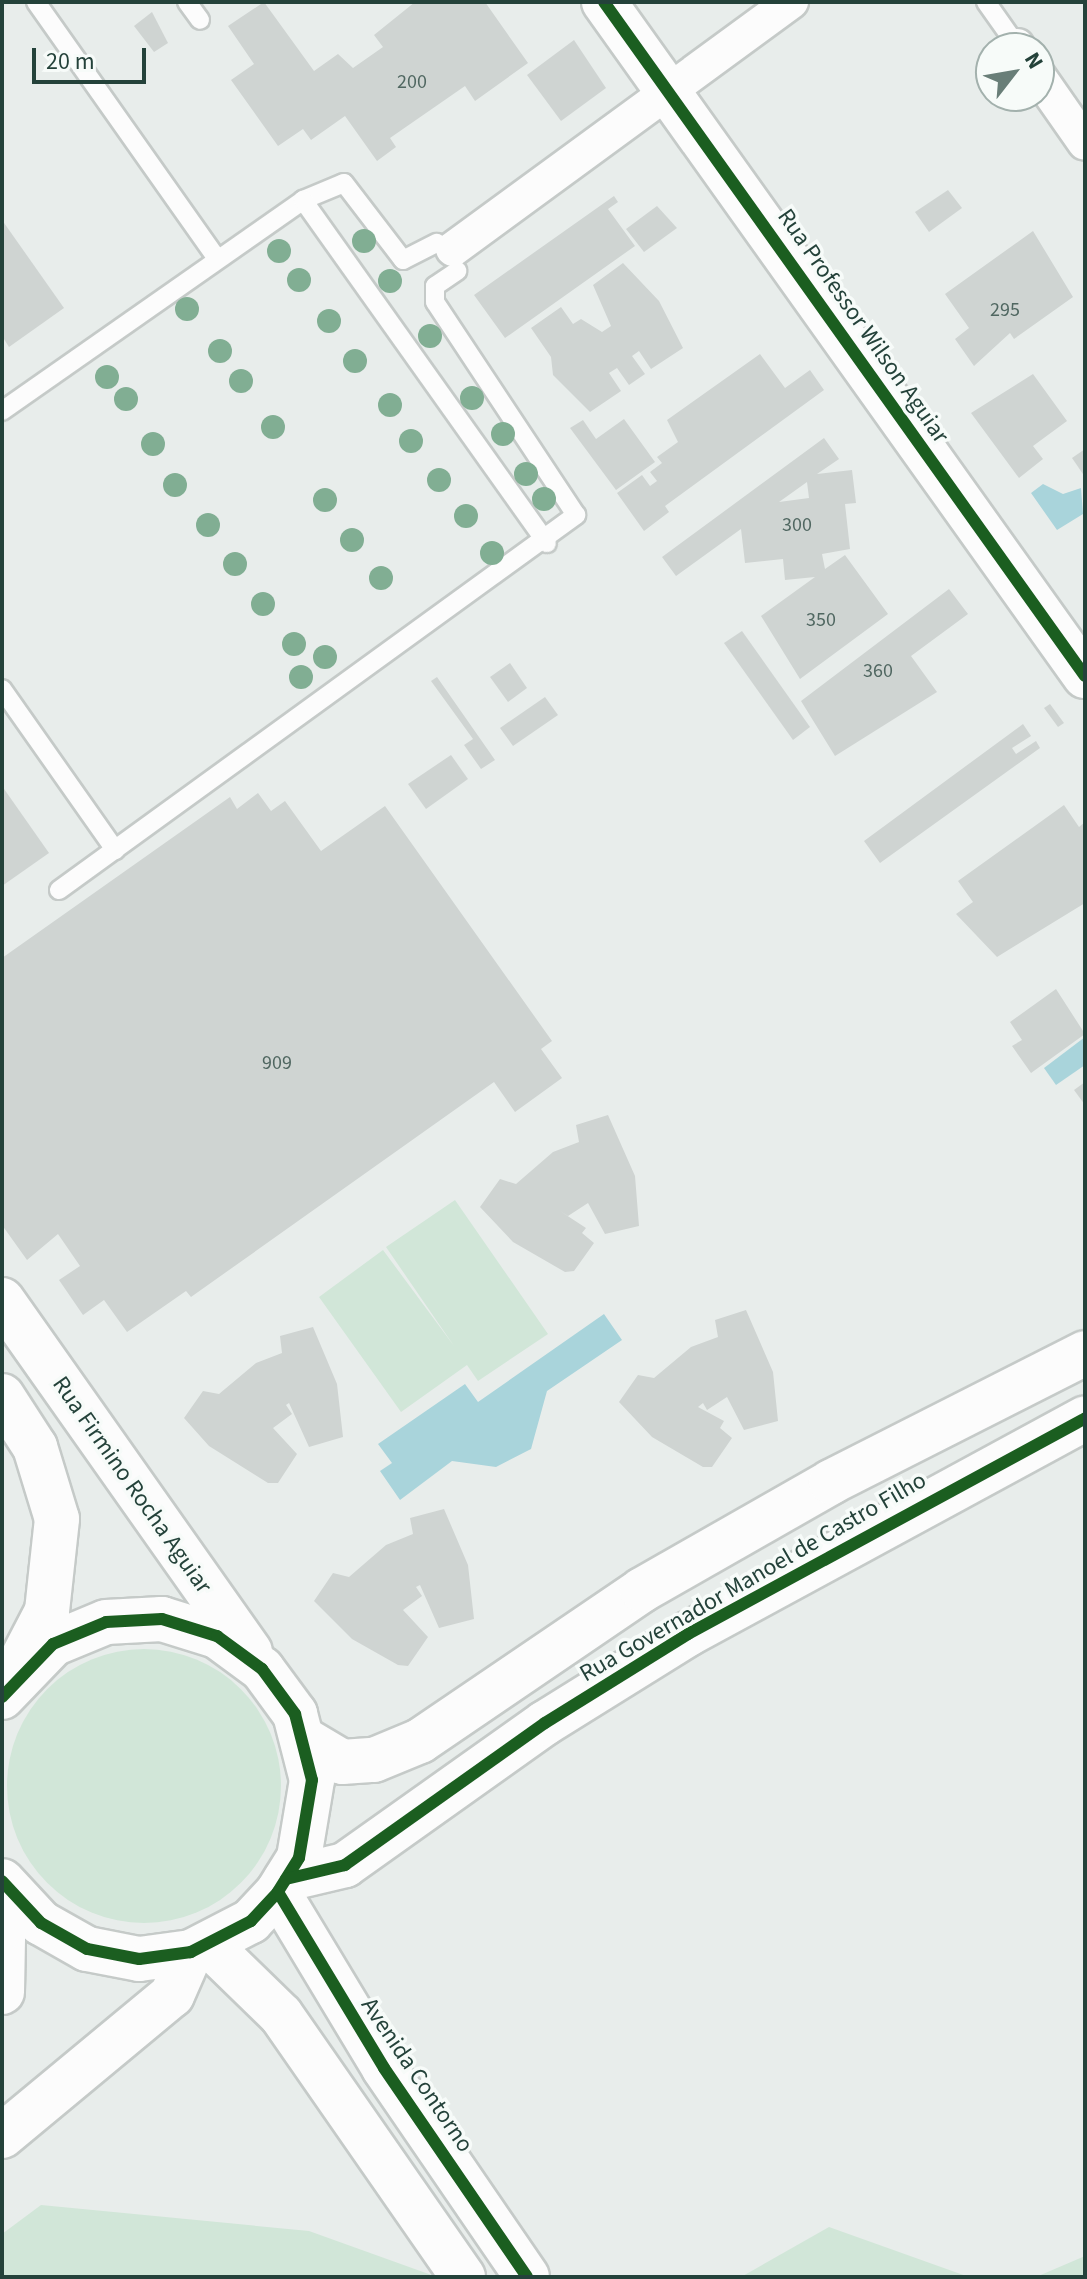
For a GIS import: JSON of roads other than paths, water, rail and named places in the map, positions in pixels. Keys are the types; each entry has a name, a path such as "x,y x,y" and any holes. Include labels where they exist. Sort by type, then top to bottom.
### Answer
{"street":[{"name":"Rua Professor Wilson Aguiar","path":"604,2 1085,676"},
{"path":"449,254 791,2"},
{"path":"1055,100 1085,143"},
{"name":"Rua Firmino Rocha Aguiar","path":"2,1300 262,1669 305,1740"},
{"name":"Rua Governador Manoel de Castro Filho","path":"305,1740 342,1762 374,1760 420,1741 642,1590 975,1409 1085,1353"},
{"path":"2,1396 35,1447 57,1519 47,1611 7,1689"},
{"path":"975,1409 1005,1463"},
{"name":"Rua Governador Manoel de Castro Filho","path":"282,1886 345,1865 545,1723 688,1634 1085,1418"},
{"path":"7,1689 53,1644 106,1622 162,1619 217,1636 262,1669"},
{"path":"513,1679 545,1723"},
{"path":"3,1884 41,1923 87,1949 139,1959 200,1949 251,1921 282,1886 310,1820 305,1740"},
{"path":"2,1992 3,1884"},
{"name":"Avenida Contorno","path":"282,1886 384,2068 527,2277"},
{"path":"2,2136 172,1995 200,1949"},
{"path":"200,1949 281,2015 463,2277"}],"lane":[{"path":"36,2 216,257"},
{"path":"187,2 200,20"},
{"path":"986,2 1007,32"},
{"path":"4,405 303,200 344,183 403,260 449,254"},
{"path":"303,200 547,543"},
{"path":"59,890 547,543 576,509 435,302 435,286 449,254"},
{"path":"2,689 115,850"}],"water":[{"path":"1043,484 1063,494 1081,488 1083,514 1057,530 1031,493"},
{"path":"1085,1037 1085,1065 1056,1085 1044,1068"},
{"path":"604,1314 622,1340 547,1391 531,1449 496,1467 452,1461 400,1500 380,1471 392,1463 378,1444 465,1384 478,1402"}]}
